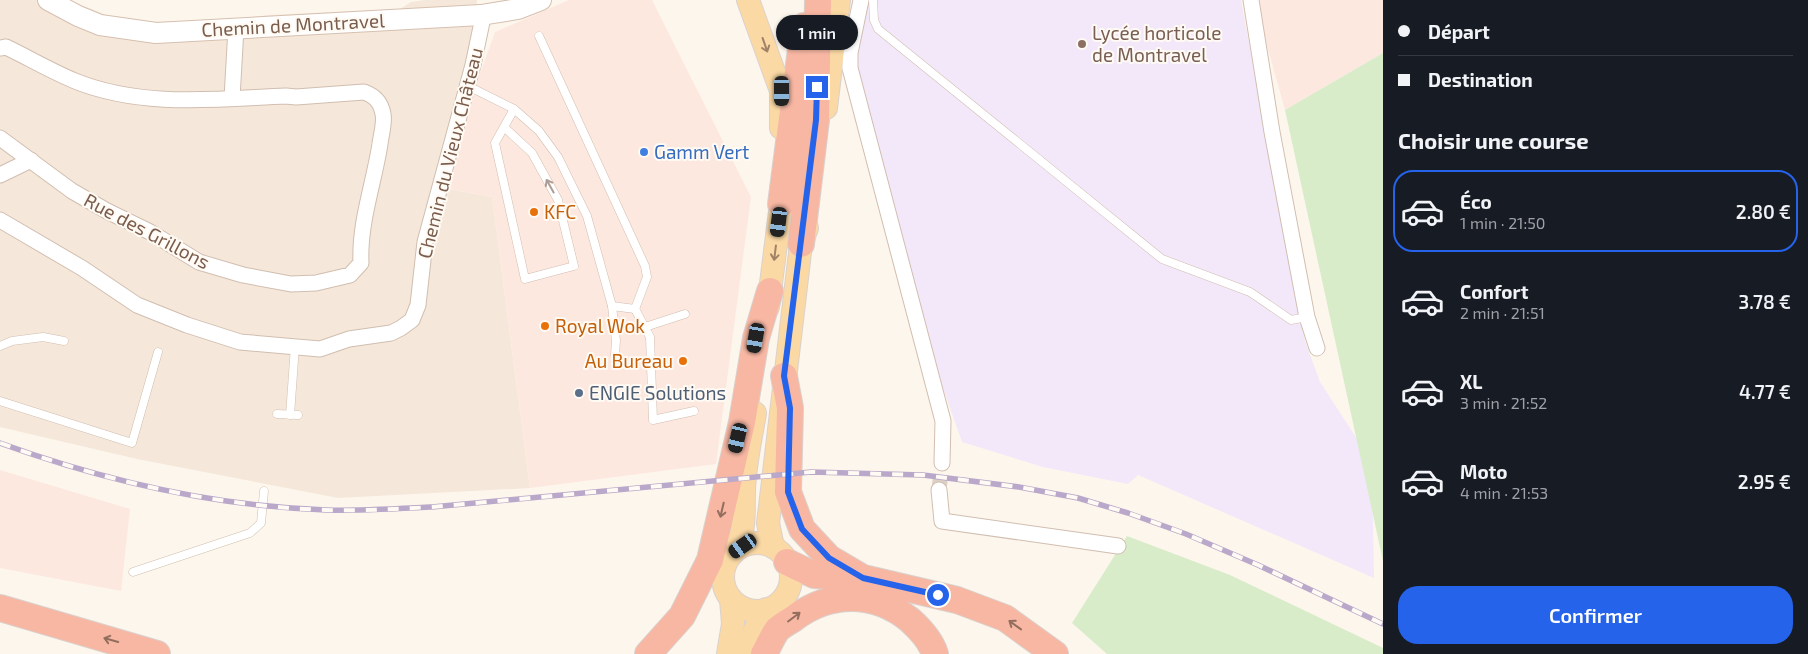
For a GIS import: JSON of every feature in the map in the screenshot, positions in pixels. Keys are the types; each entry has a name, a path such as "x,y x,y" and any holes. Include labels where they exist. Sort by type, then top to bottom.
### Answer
{"highway":[{"path":"781,204 806,0"},
{"path":"801,244 816,120 818,0"},
{"path":"648,654 682,616 710,560 742,422 756,338 770,292"},
{"path":"784,376 790,408 788,492 802,529 829,558 863,578"},
{"path":"780,554 814,575 863,578 957,600 1005,618 1055,654"},
{"path":"764,654 777,630 804,610 839,598 871,599 897,610 918,627 935,654"},
{"path":"0,608 157,654"}],"main road":[{"path":"728,654 733,624 731,599 725,587 723,574 726,563 741,538 743,528 744,490 781,204 782,91 748,0"},
{"path":"731,599 746,609 757,611 766,609 780,601 787,591 790,582 790,570 780,554 768,523 801,244 815,206 839,0"},
{"path":"733,553 743,546 762,543 780,554"},
{"path":"748,654 756,629 766,609"}],"street":[{"name":"Chemin de Montravel","path":"48,0 100,25 156,33 481,15 518,9 541,0"},
{"path":"861,0 850,53 850,68 943,421 942,463"},
{"path":"1251,0 1272,132 1307,318 1317,348"},
{"name":"Chemin du Vieux Château","path":"0,220 82,268 137,305 187,325 240,342 320,349 349,338 391,333 412,320 418,305 425,242 473,65 482,22 481,15"},
{"path":"232,98 236,28"},
{"name":"Rue des Grillons","path":"0,48 6,47 74,81 123,95 194,101 364,92 374,96 380,104 384,116 378,158 366,208 360,248 361,262 350,275 316,283 291,284 243,275 199,262 150,232 107,212 72,191 0,138"},
{"path":"0,176 31,160"},
{"path":"939,490 942,521 1118,546"}],"lane":[{"path":"873,0 874,20 878,30 1162,259 1250,292 1292,320 1307,318"},
{"path":"539,36 646,266 647,277 635,309 650,337 653,420 694,411"},
{"path":"466,86 514,109 539,131 558,157 587,216 612,306 616,341 615,356"},
{"path":"504,127 532,153 558,200 574,266 525,279 494,143 514,109"},
{"path":"612,306 635,309"},
{"path":"645,327 685,314"},
{"path":"0,346 12,341 43,337 64,341"},
{"path":"290,415 295,346"},
{"path":"0,401 132,443 158,352"},
{"path":"277,414 298,415"},
{"path":"133,572 250,533 261,523 264,491"}],"shaded area":[{"path":"0,0 69,0 106,15 153,22 400,9 411,2 425,0 477,0 469,104 449,189 492,197 530,488 338,498 137,459 0,427"},
{"path":"569,0 652,0 751,197 716,464 530,488 492,197 449,189 469,104 495,32"},
{"path":"868,0 1241,0 1305,341 1320,382 1372,462 1374,578 1138,475 1128,484 1043,467 962,442 936,368 854,52"},
{"path":"1256,0 1383,0 1383,53 1285,110"},
{"path":"0,470 130,509 121,591 0,568"}],"green space":[{"path":"1383,53 1383,561 1285,110"},
{"path":"1127,536 1230,575 1383,648 1383,654 1107,654 1072,623"}],"tunnel":[{"path":"939,490 942,463"}],"railway":[{"path":"0,443 79,469 160,489 243,503 284,508 326,510 432,507 811,472 923,475 1019,487 1078,498 1128,513 1186,534 1258,565 1383,624"}],"place":[{"name":"Lycée horticole de Montravel","path":"1082,44"},
{"name":"Gamm Vert","path":"644,152"},
{"name":"KFC","path":"534,212"},
{"name":"Royal Wok","path":"545,326"},
{"name":"Au Bureau","path":"683,361"},
{"name":"ENGIE Solutions","path":"579,393"}],"route":[{"path":"817,87 816,120 784,376 790,408 788,492 802,529 829,558 863,578 938,595"}]}
